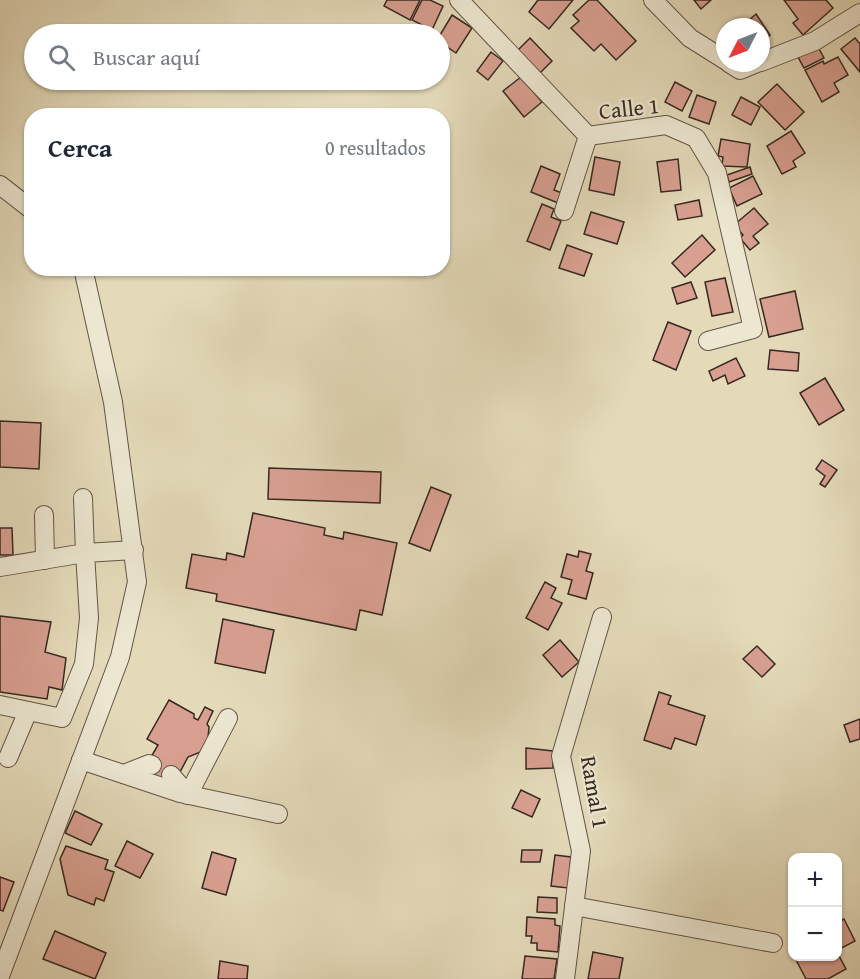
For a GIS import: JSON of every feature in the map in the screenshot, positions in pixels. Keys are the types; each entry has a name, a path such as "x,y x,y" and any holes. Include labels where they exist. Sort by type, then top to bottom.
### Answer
{"street":[{"name":"Calle 1","path":"459,0 588,136 666,125 696,138 717,173 753,329 708,341"},
{"path":"653,0 690,38 716,54"},
{"path":"770,58 815,41 860,14"},
{"path":"564,211 588,136"},
{"path":"4,193 24,205"},
{"path":"0,975 120,657 137,582 113,402 85,276"},
{"path":"0,705 62,718 84,664 89,618 82,498"},
{"path":"44,515 45,560"},
{"path":"0,567 85,553 134,550"},
{"name":"Ramal 1","path":"565,979 581,851 561,756 602,617"},
{"path":"8,758 28,711"},
{"path":"189,795 228,717"},
{"path":"81,760 189,795 278,814"},
{"path":"124,774 152,765"},
{"path":"171,776 189,795"},
{"path":"574,906 773,943"}],"building":[{"path":"387,0 420,0 410,20 384,6"},
{"path":"422,0 430,0 443,6 435,24 420,24 412,20"},
{"path":"538,0 573,0 549,29 529,12"},
{"path":"589,0 597,0 636,41 616,60 601,44 594,51 571,28 579,21 573,15"},
{"path":"694,0 711,0 701,9"},
{"path":"784,0 826,0 833,8 803,35 793,23 798,19"},
{"path":"452,15 472,28 456,53 450,49 450,24 447,24"},
{"path":"530,38 552,61 537,76 515,53"},
{"path":"855,38 860,44 860,72 841,49"},
{"path":"818,47 824,58 804,68 798,57"},
{"path":"491,52 503,61 488,80 477,71"},
{"path":"838,57 848,75 834,83 839,92 822,102 805,70"},
{"path":"521,77 542,102 524,117 503,91"},
{"path":"675,82 692,91 682,111 665,102"},
{"path":"777,84 804,112 785,130 758,102"},
{"path":"697,95 716,102 709,124 689,117"},
{"path":"741,97 760,107 751,125 732,115"},
{"path":"791,131 805,153 793,161 796,167 782,174 767,146"},
{"path":"721,139 750,144 747,167 722,166 723,157 718,156"},
{"path":"595,157 620,162 614,195 589,190"},
{"path":"678,159 681,190 661,192 657,162"},
{"path":"541,166 560,174 554,190 562,193 558,203 531,192"},
{"path":"750,167 752,174 729,182 727,175"},
{"path":"753,176 762,194 737,206 729,188"},
{"path":"699,200 702,216 678,220 675,205"},
{"path":"542,204 554,209 551,217 561,221 550,250 527,241"},
{"path":"754,208 768,224 753,236 759,243 750,250 740,238 743,235 734,225"},
{"path":"591,212 624,222 617,244 584,234"},
{"path":"702,235 715,250 685,277 672,263"},
{"path":"567,245 592,254 584,276 559,268"},
{"path":"725,278 733,312 712,316 705,282"},
{"path":"691,282 697,298 677,304 672,288"},
{"path":"795,291 803,329 769,337 760,299"},
{"path":"668,322 691,331 676,370 653,360"},
{"path":"770,350 799,353 798,371 768,369"},
{"path":"736,358 745,376 728,384 725,375 713,381 709,371"},
{"path":"825,378 844,410 819,425 800,393"},
{"path":"0,421 41,423 39,469 0,467"},
{"path":"822,460 837,470 825,487 820,484 825,476 816,469"},
{"path":"269,468 381,472 380,503 268,499"},
{"path":"431,487 451,495 430,551 409,543"},
{"path":"253,513 325,528 324,535 343,539 344,532 397,543 382,615 360,610 356,630 216,601 217,594 186,588 192,554 226,560 227,553 244,557"},
{"path":"0,528 12,528 13,555 0,555"},
{"path":"579,551 591,554 586,571 593,573 586,599 568,594 572,580 561,577 567,554 578,557"},
{"path":"545,582 556,588 551,598 562,603 548,630 526,618"},
{"path":"0,616 51,622 45,652 66,658 62,690 49,687 47,699 0,692"},
{"path":"223,619 274,630 265,673 215,663"},
{"path":"560,640 579,662 562,677 543,655"},
{"path":"757,646 775,664 762,677 743,659"},
{"path":"659,692 671,696 668,704 705,716 696,745 675,738 671,749 644,740"},
{"path":"169,700 194,714 194,718 198,720 205,707 213,711 207,724 208,738 203,751 188,757 180,772 166,784 148,774 151,757 158,745 147,739"},
{"path":"860,719 860,739 850,742 844,725"},
{"path":"526,748 553,751 553,768 526,769"},
{"path":"521,790 540,799 532,817 512,808"},
{"path":"75,811 102,824 91,845 65,833"},
{"path":"127,841 153,854 140,878 115,866"},
{"path":"66,846 108,860 105,869 114,872 104,901 96,898 94,905 68,895 60,859"},
{"path":"522,850 542,850 540,862 521,862"},
{"path":"212,852 236,859 226,895 202,888"},
{"path":"555,855 571,857 568,888 551,886"},
{"path":"0,877 14,882 3,911 0,910"},
{"path":"538,897 557,898 557,913 537,912"},
{"path":"527,917 555,919 555,925 560,926 558,952 537,950 537,943 531,943 532,936 526,936"},
{"path":"844,919 855,941 842,948 842,920"},
{"path":"55,931 106,953 95,979 43,959"},
{"path":"593,952 623,958 619,979 588,979"},
{"path":"525,956 557,959 554,979 522,979"},
{"path":"220,961 248,966 247,979 218,979"},
{"path":"797,961 842,961 846,969 828,979 806,979"}]}
